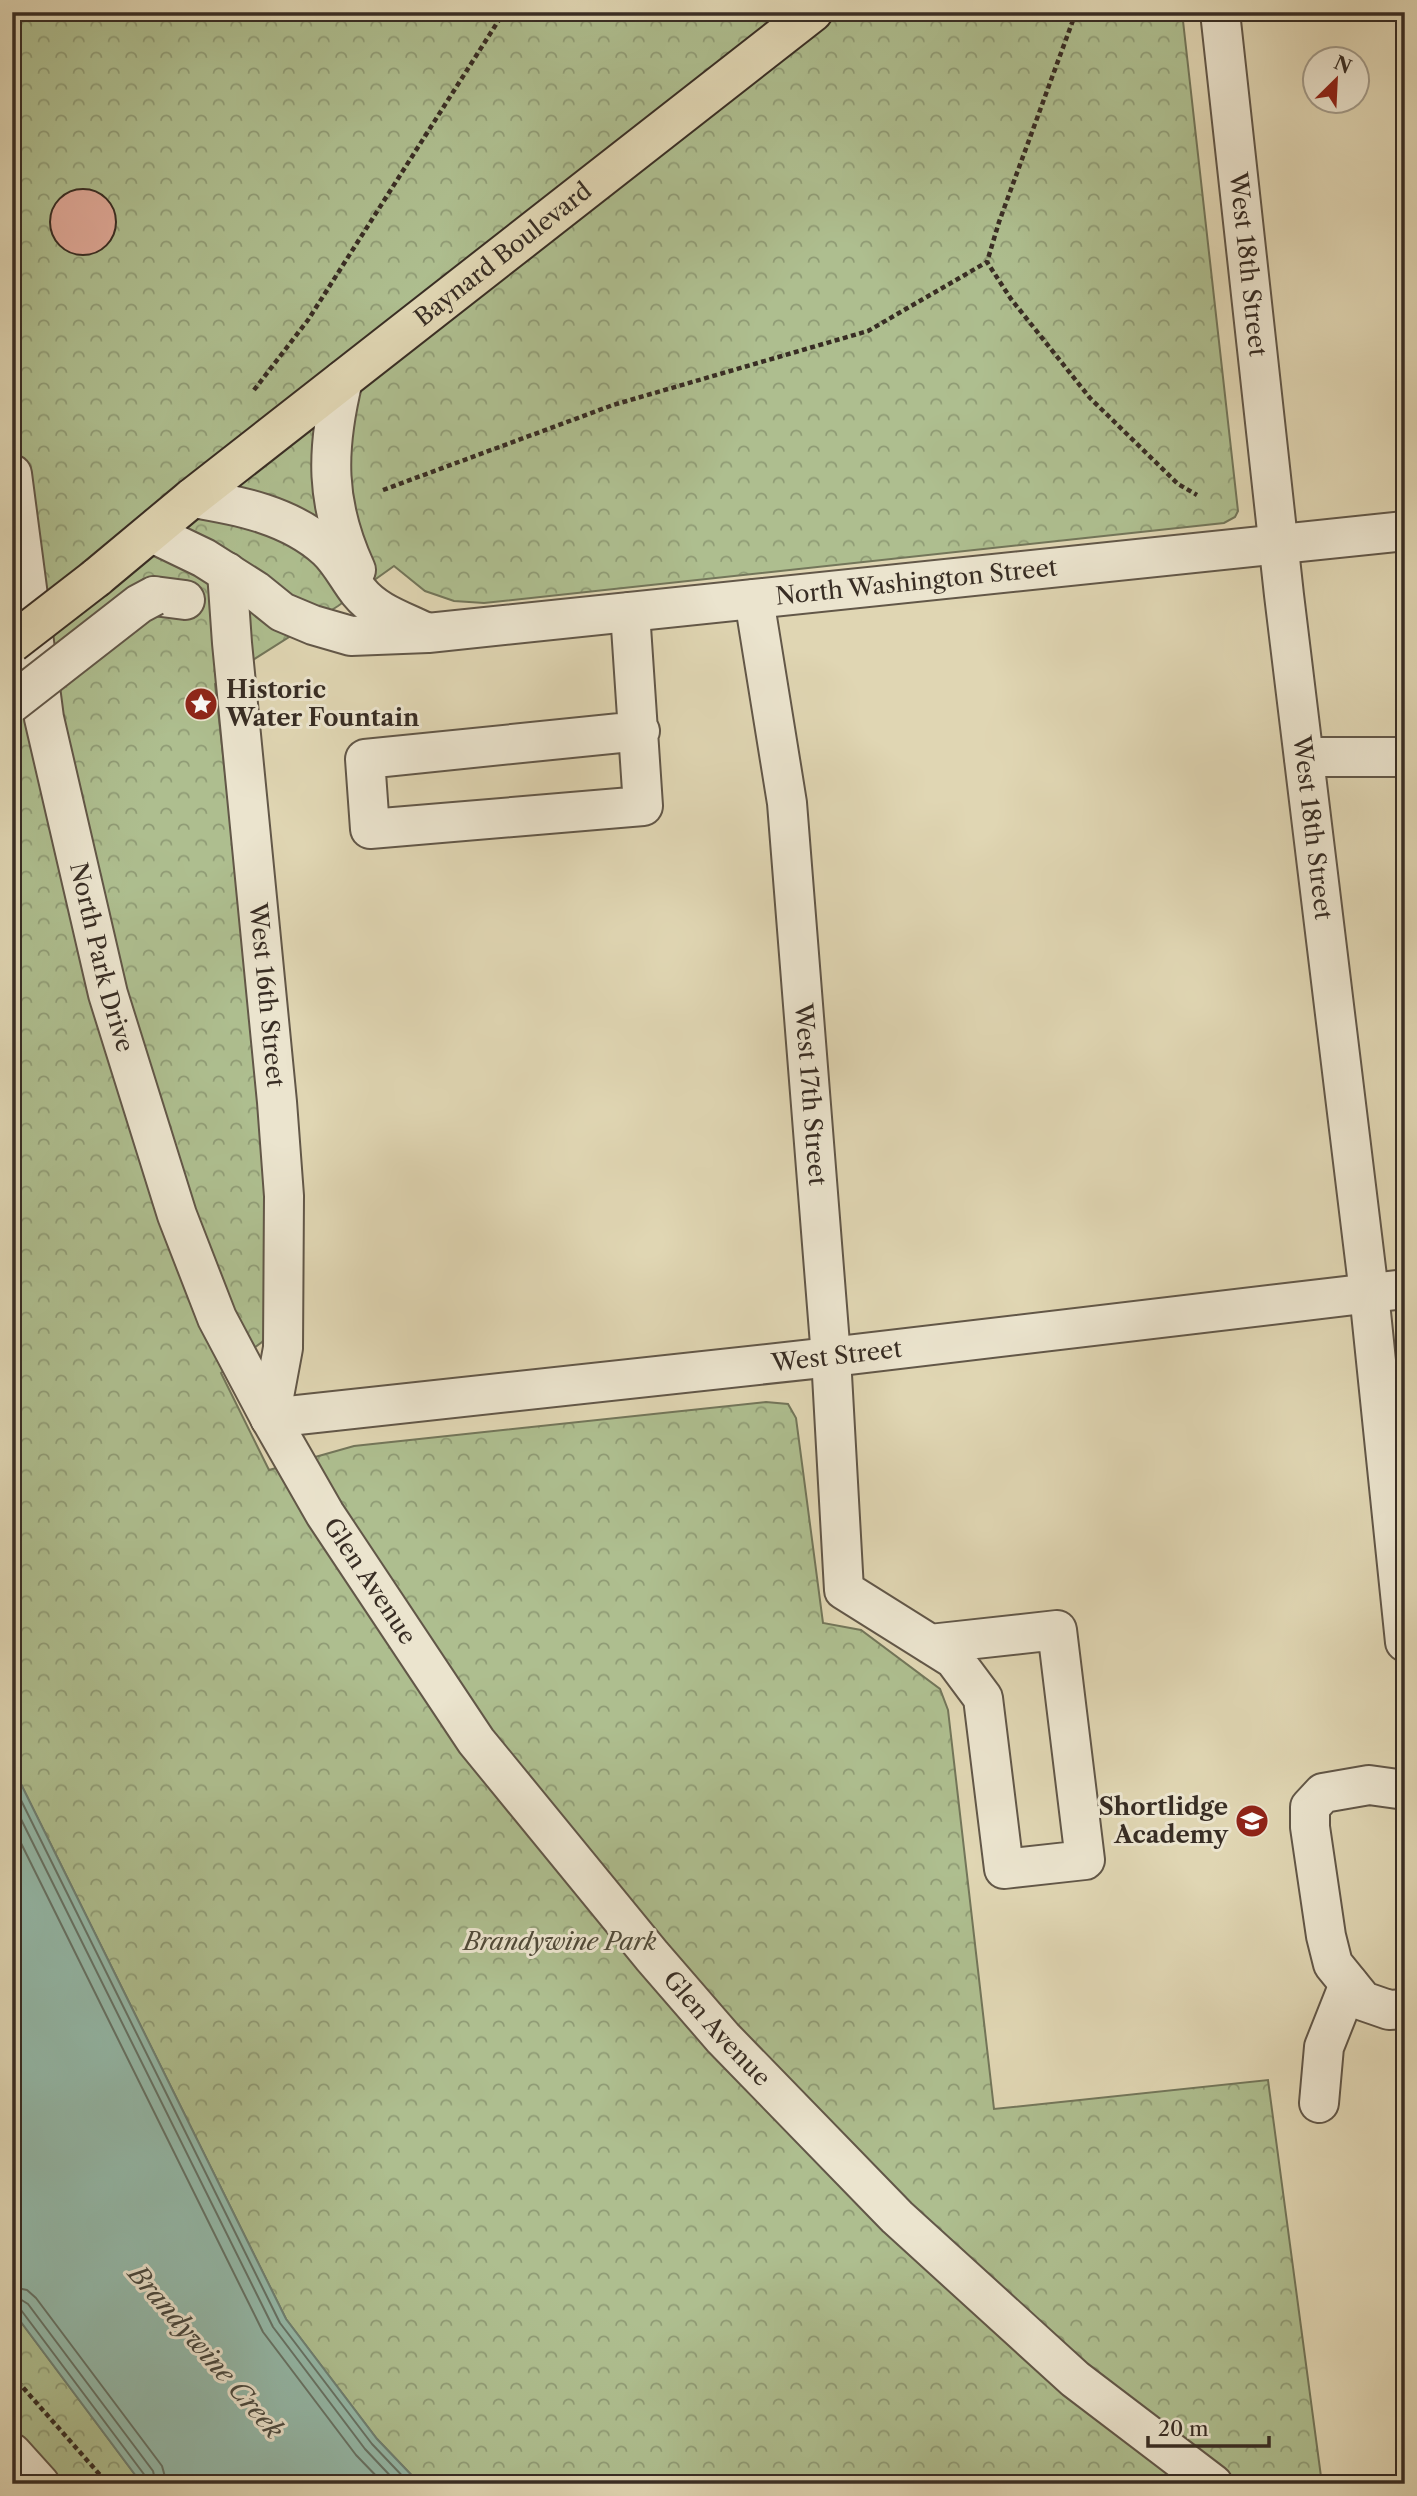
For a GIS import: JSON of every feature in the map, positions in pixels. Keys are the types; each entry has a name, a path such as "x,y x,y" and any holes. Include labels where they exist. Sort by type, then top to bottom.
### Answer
{"main road":[{"name":"Baynard Boulevard","path":"192,498 813,12"},
{"path":"12,643 152,533 192,498"}],"street":[{"name":"West 18th Street","path":"1220,12 1304,757 1387,1291 1405,1642"},
{"path":"343,380 331,443 335,509 342,539 377,609"},
{"name":"North Park Drive","path":"12,474 44,718 108,994 182,1228 217,1318 270,1418"},
{"path":"192,498 229,503 251,510 311,536 329,551 361,595 377,609 428,633"},
{"name":"North Washington Street","path":"152,533 227,572 282,612 351,636 428,633 1405,531"},
{"name":"West 16th Street","path":"227,572 278,1102 284,1196 283,1348 270,1418"},
{"path":"12,703 139,604 170,598"},
{"name":"West 17th Street","path":"754,599 787,803 831,1357 844,1590 930,1644"},
{"path":"631,612 640,731 643,806 370,829 366,759 640,731"},
{"path":"1304,757 1405,757"},
{"name":"West Street","path":"270,1418 831,1357 1387,1291"},
{"name":"Glen Avenue","path":"270,1418 325,1514 477,1741 652,1956 723,2038 897,2217 1075,2379 1213,2484"},
{"path":"1058,1630 1085,1860 1004,1868 983,1698 954,1659 930,1644 1058,1630"},
{"path":"1405,1790 1369,1785 1323,1793 1310,1807 1310,1828 1326,1936 1333,1964 1363,2001 1388,2010 1405,2008"},
{"path":"1320,2104 1324,2047 1349,1984"},
{"path":"12,2453 40,2484"}],"path":[{"path":"254,390 308,320 504,12"},
{"path":"383,490 612,405 868,331 987,262 999,222 1076,12"},
{"path":"987,262 1011,299 1090,398 1178,484 1197,495"},
{"path":"12,2375 108,2484"}],"green space":[{"name":"Brandywine Park","path":"12,12 1182,12 1238,511 1235,517 1224,523 484,603 454,601 425,591 394,566 338,606 215,684 259,1074 268,1239 267,1335 262,1342 221,1373 269,1470 354,1446 766,1402 788,1404 796,1418 823,1623 861,1630 940,1689 948,1710 994,2109 1268,2080 1322,2484 420,2484 377,2439 286,2319 12,1766"},
{"path":"12,2310 142,2484 12,2484"}],"water":[{"name":"Brandywine Creek","path":"12,1766 286,2319 377,2439 420,2484 142,2484 12,2310"}],"building":[{"path":"83,189 96,192 106,199 113,209 116,222 113,235 106,245 96,252 83,255 70,252 60,245 53,235 50,222 53,209 60,199 70,192"}],"place":[{"name":"Historic Water Fountain","path":"201,704"},
{"name":"Shortlidge Academy","path":"1252,1821"}]}
